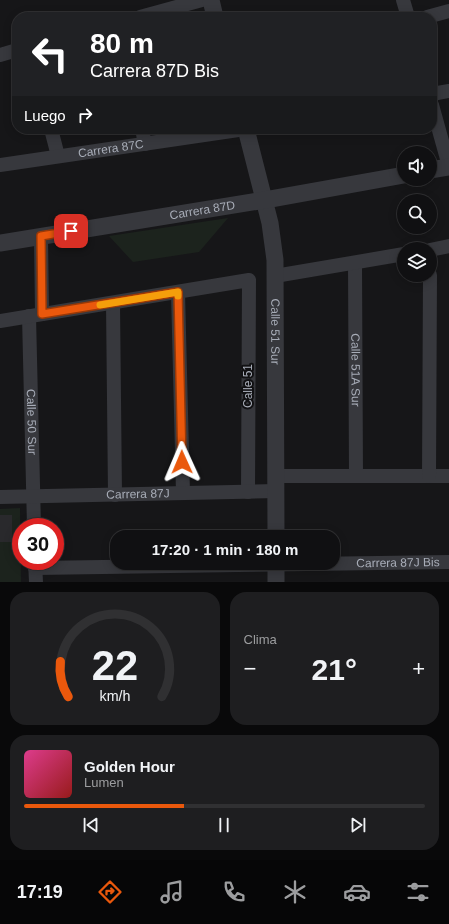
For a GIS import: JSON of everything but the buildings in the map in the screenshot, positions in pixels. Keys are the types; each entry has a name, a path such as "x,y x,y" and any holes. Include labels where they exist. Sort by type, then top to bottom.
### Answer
{"street":[{"path":"158,12 202,0"},
{"path":"211,0 214,12"},
{"path":"403,0 407,12"},
{"path":"437,14 449,11"},
{"path":"0,55 12,51"},
{"path":"437,93 449,91"},
{"path":"437,123 449,166 437,169"},
{"path":"51,134 58,156"},
{"path":"143,134 145,144"},
{"name":"Carrera 87C","path":"0,164 212,134"},
{"name":"Calle 51 Sur","path":"246,134 265,200 273,241 275,276 276,530"},
{"name":"Carrera 87D","path":"0,243 265,200 397,176"},
{"name":"Calle 50 Sur","path":"34,518 35,315 41,236"},
{"path":"437,249 449,246"},
{"path":"275,276 397,255"},
{"name":"Calle 51A Sur","path":"355,263 356,476"},
{"name":"Calle 51","path":"178,292 249,280 248,492"},
{"path":"429,476 430,282"},
{"path":"0,321 178,292 183,493"},
{"path":"113,303 115,495"},
{"name":"Carrera 87J","path":"0,497 248,492 276,484 356,476 449,476"},
{"name":"Carrera 87J Bis","path":"340,563 449,562"},
{"name":"Carrera 87J Bis","path":"64,569 110,568"},
{"path":"276,570 276,582"}],"shaded area":[{"path":"228,218 199,252 133,262 109,236"},
{"path":"20,508 20,518 12,518 12,570 21,570 21,582 0,582 0,509"}],"slow traffic":[{"path":"100,305 178,292 178,296"}],"route":[{"path":"71,231 41,236 42,314 178,292 182,462"}]}
